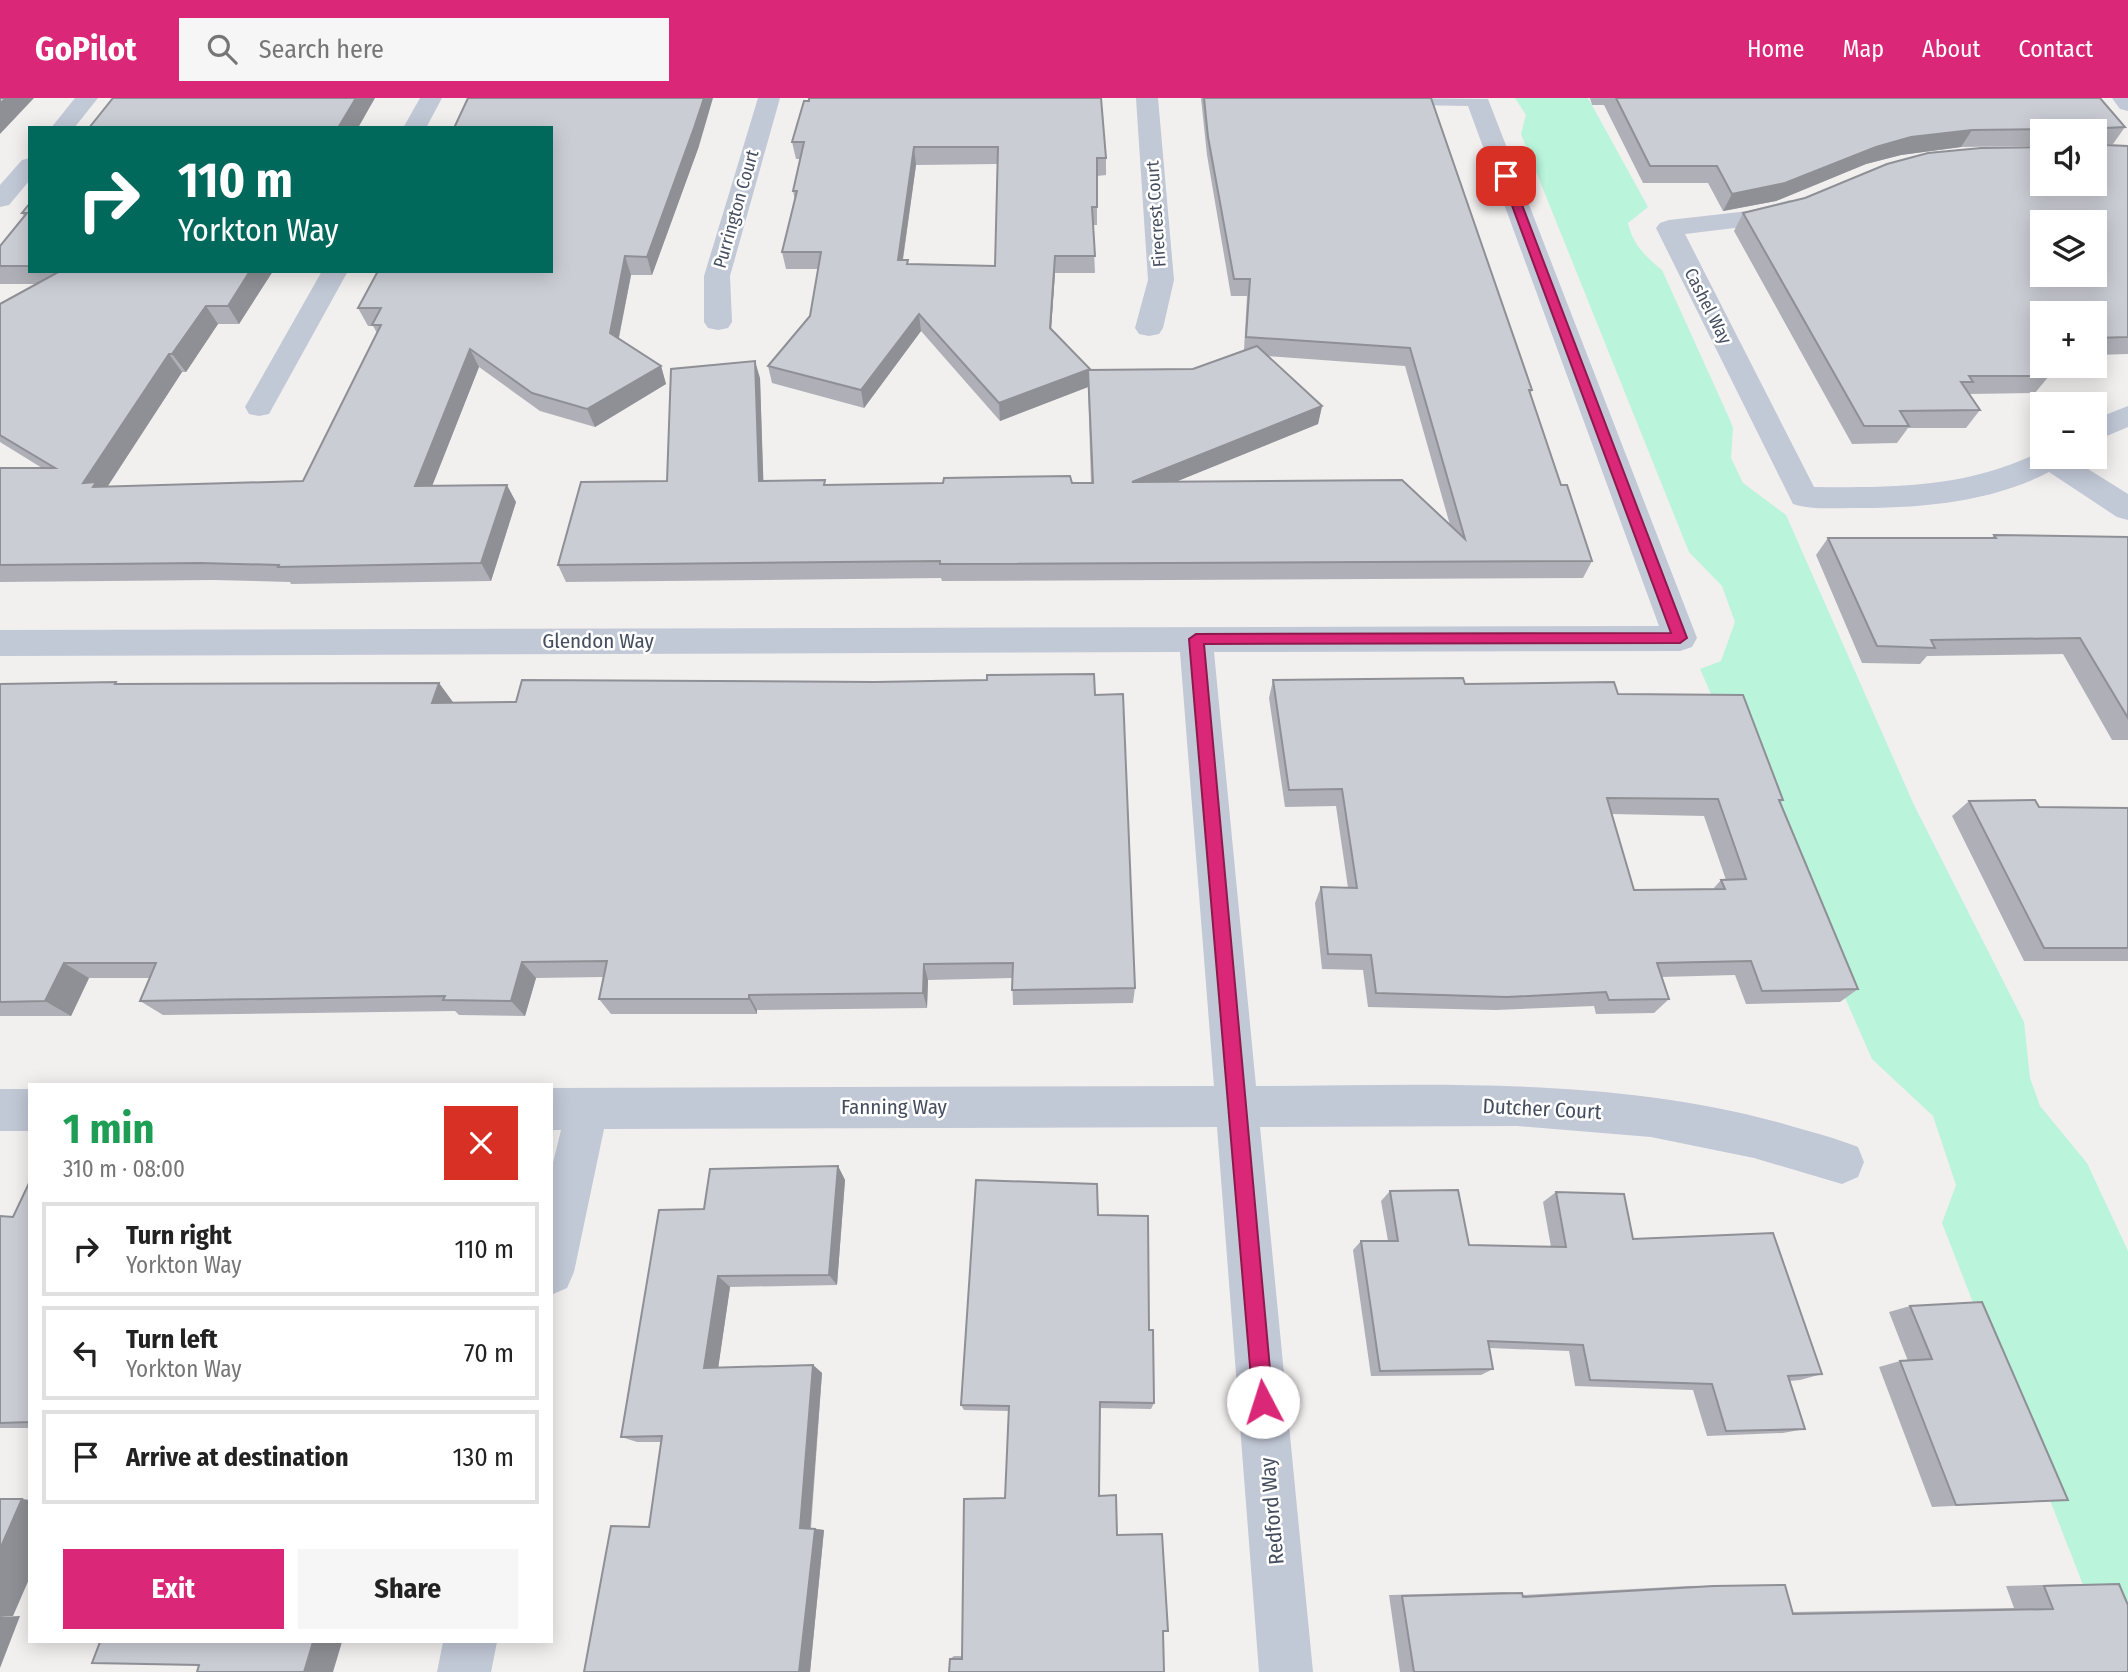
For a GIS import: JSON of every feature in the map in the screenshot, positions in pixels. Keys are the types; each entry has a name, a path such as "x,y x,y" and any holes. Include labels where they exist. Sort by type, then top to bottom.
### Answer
{"street":[{"path":"64,126 87,98"},
{"path":"415,126 431,98"},
{"name":"Purrington Court","path":"718,322 717,276 769,98"},
{"name":"Firecrest Court","path":"1147,98 1161,280 1156,312 1149,328"},
{"name":"Glendon Way","path":"0,643 1680,638 1476,99 1414,98"},
{"path":"2123,98 2128,104"},
{"path":"0,200 28,167"},
{"name":"Cashel Way","path":"1811,199 1751,218 1668,228 1804,497 1902,498 1968,489 2030,469"},
{"path":"259,407 334,273"},
{"path":"2107,425 2128,415"},
{"path":"2068,469 2128,509"},
{"name":"Redford Way","path":"1196,639 1286,1672"},
{"name":"Fanning Way","path":"569,1109 1237,1105"},
{"name":"Dutcher Court","path":"1237,1105 1517,1105 1651,1116 1754,1137 1842,1162"},
{"path":"553,1254 569,1109"},
{"path":"0,1110 28,1110"},
{"path":"464,1672 470,1643"}],"green space":[{"path":"1515,98 1588,98 1648,207 1628,223 1630,231 1640,250 1662,270 1730,420 1733,428 1731,458 1743,483 1786,515 1914,805 2024,1022 2030,1078 2040,1106 2087,1163 2128,1251 2128,1672 2117,1672 1942,1223 1956,1185 1933,1116 1872,1059 1700,669 1721,661 1735,622 1722,586 1689,552 1521,134 1526,115"}],"building":[{"path":"113,98 356,98 339,126 91,126"},
{"path":"468,98 704,98 647,257 625,256 610,333 661,366 587,409 532,393 470,349 415,486 507,485 481,563 278,567 279,565 200,563 0,565 0,468 55,468 0,435 0,304 56,273 249,273 228,306 206,306 172,354 169,354 83,483 96,482 93,487 303,481 381,325 372,325 381,308 358,308 377,273 553,273 553,126 455,126"},
{"path":"809,98 1101,98 1106,158 1097,158 1097,207 1092,207 1095,256 1055,256 1050,328 1090,369 999,403 919,314 861,390 768,366 810,316 821,252 782,252 797,191 793,191 804,142 792,142 804,101 809,101","holes":["914,147 998,147 995,266 907,264 908,260 898,260"]},
{"path":"1204,98 1431,98 1532,390 1529,390 1561,485 1567,485 1592,561 940,564 940,561 558,565 581,482 667,481 671,369 755,361 759,481 825,480 824,485 943,483 944,478 1070,476 1072,483 1093,483 1088,370 1193,369 1257,346 1322,406 1132,482 1402,480 1465,539 1410,348 1246,337 1250,279 1234,279 1208,137"},
{"path":"1616,98 2100,98 2125,127 2107,128 2107,119 2030,119 2030,129 1972,130 1911,137 1876,147 1785,183 1732,194 1717,166 1650,166"},
{"path":"2107,145 2128,146 2128,337 2107,338 2107,301 2030,301 2030,376 1969,376 1973,382 1961,382 1980,410 1900,411 1909,426 1864,426 1743,213 1805,198 1887,164 1928,153 2030,147 2030,196 2107,196"},
{"path":"28,206 28,266 0,266 0,246 27,213 22,213"},
{"path":"1994,535 2128,537 2128,718 2080,638 1931,640 1935,648 1877,646 1828,538 1996,538"},
{"path":"1094,674 1095,695 1123,694 1135,988 1012,990 1013,963 924,964 923,993 749,995 749,999 599,999 607,961 522,962 511,1001 443,1000 445,996 140,1001 156,963 64,963 45,1001 0,1002 0,684 439,683 432,703 516,702 522,680 875,682 987,680 987,675"},
{"path":"1463,678 1465,684 1614,682 1618,694 1743,695 1783,800 1779,800 1858,989 1762,991 1751,961 1657,963 1669,999 1609,1000 1606,992 1507,997 1376,993 1371,955 1328,954 1321,887 1357,888 1342,789 1289,790 1273,680","holes":["1607,798 1718,799 1746,879 1721,880 1725,889 1634,890"]},
{"path":"2035,800 2039,807 2128,808 2128,948 2044,948 1969,801"},
{"path":"838,1166 829,1275 718,1276 704,1368 813,1365 800,1528 815,1529 799,1672 584,1672 611,1526 649,1527 662,1436 621,1437 659,1210 704,1209 710,1169"},
{"path":"976,1180 1097,1184 1098,1215 1148,1216 1149,1330 1153,1330 1154,1403 1100,1402 1099,1496 1116,1495 1117,1535 1162,1534 1168,1631 1163,1631 1164,1672 949,1672 950,1659 962,1659 964,1499 1005,1498 1009,1406 961,1405"},
{"path":"28,1185 28,1422 0,1423 0,1216 13,1217"},
{"path":"1458,1190 1469,1245 1566,1247 1556,1192 1624,1194 1633,1239 1773,1233 1822,1374 1788,1376 1805,1429 1726,1431 1712,1384 1590,1380 1583,1345 1488,1341 1493,1369 1380,1371 1361,1241 1398,1241 1390,1191"},
{"path":"1982,1302 2068,1500 1956,1505 1900,1361 1932,1359 1910,1306"},
{"path":"0,1499 22,1499 0,1549"},
{"path":"2119,1584 2128,1605 2128,1672 1414,1672 1402,1596 1522,1593 1523,1597 1714,1586 1785,1585 1793,1614 2053,1609 2044,1586"},
{"path":"100,1643 313,1643 304,1672 197,1672 199,1665 92,1663"}],"route":[{"path":"1263,1402 1196,639 1680,638 1506,176"}]}
